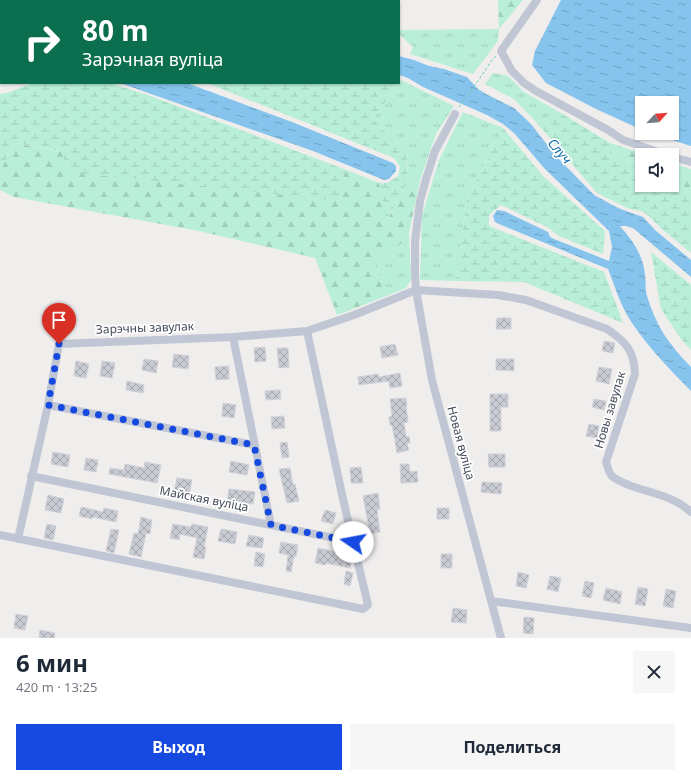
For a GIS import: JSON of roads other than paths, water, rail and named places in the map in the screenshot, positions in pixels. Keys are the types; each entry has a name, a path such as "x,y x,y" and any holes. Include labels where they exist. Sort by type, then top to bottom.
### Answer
{"street":[{"path":"537,0 501,51 512,71 524,83 536,91 608,130 623,140 646,148"},
{"name":"Новая вуліца","path":"457,111 435,151 420,201 415,241 416,290 432,380 501,638"},
{"path":"679,159 691,162"},
{"name":"Зарэчны завулак","path":"48,405 59,344 233,337 307,331 354,316 416,290"},
{"name":"Новы завулак","path":"416,290 498,295 526,300 607,329 625,343 633,358 635,374 606,462 610,475 615,479 648,492 675,500 691,512"},
{"path":"0,535 363,609 368,605 343,500 307,331"},
{"path":"233,337 271,525"},
{"path":"18,538 48,405 254,445"},
{"name":"Майская вуліца","path":"31,476 353,542"},
{"path":"492,601 691,628"}],"water":[{"path":"561,0 691,0 691,146 672,140 679,140 679,96 635,96 635,127 596,109 546,83 532,65 535,51"},
{"path":"400,56 467,77 478,89 514,108 531,124 555,155 594,195 618,208 643,217 655,230 691,260 691,277 633,228 620,226 640,255 644,268 647,296 664,335 691,367 691,391 645,341 632,323 621,304 608,269 499,224 495,222 493,216 497,210 504,211 548,232 550,237 554,239 609,261 612,247 609,231 545,169 514,133 503,124 487,115 423,87 408,78 400,75"},
{"path":"123,84 190,84 292,122 393,163 396,166 396,171 389,179 384,180 313,151"}],"water label":[{"name":"Случ","path":"560,151"}]}
